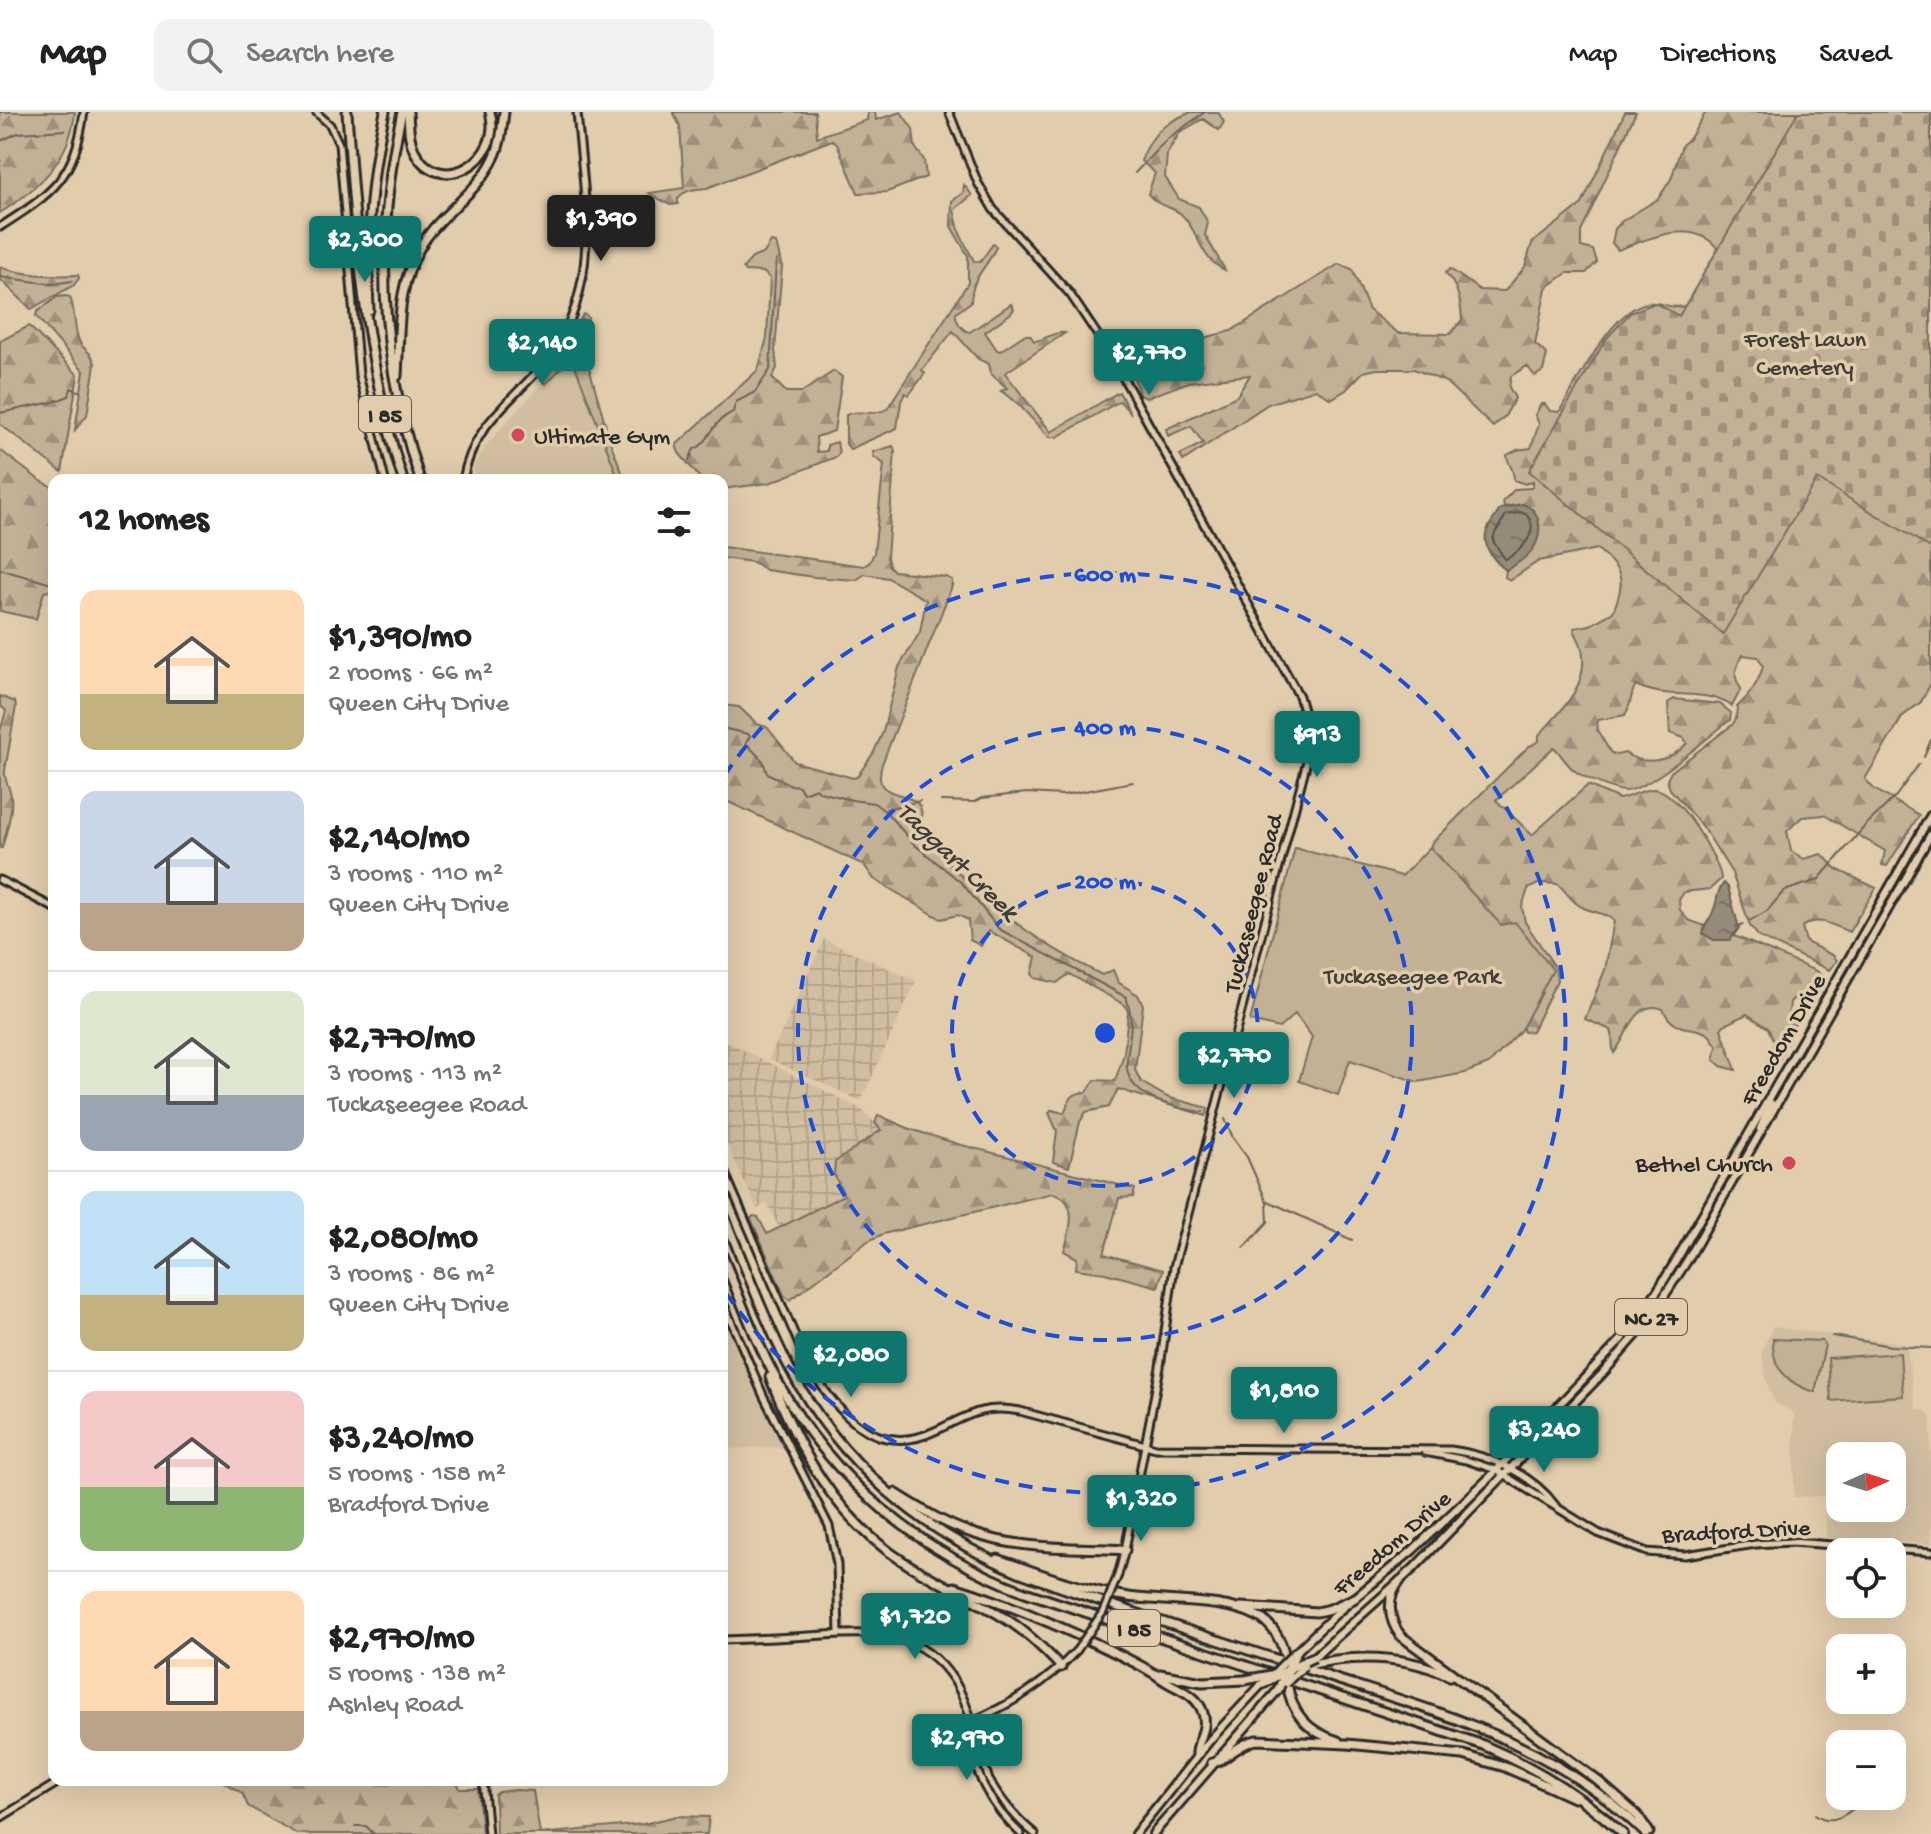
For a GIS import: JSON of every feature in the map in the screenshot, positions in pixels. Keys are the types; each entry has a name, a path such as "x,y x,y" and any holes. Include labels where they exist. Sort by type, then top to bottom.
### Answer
{"highway":[{"path":"347,112 357,256 373,348"},
{"name":"I 85","path":"385,112 369,223 368,286 373,348 386,423 401,474"},
{"name":"I 85","path":"402,112 389,181 384,250 385,312 396,390 418,474"},
{"path":"408,112 410,139 418,157 429,167 448,173 467,168 484,154 492,134 490,112"},
{"path":"396,390 399,312 412,263 438,223 492,163 498,149 504,112"},
{"name":"I 85","path":"728,1225 790,1369 827,1426 868,1475 910,1511 962,1545 1034,1578 1505,1738 1582,1780 1649,1834"},
{"name":"I 85","path":"728,1269 760,1345 791,1404 837,1466 883,1510 950,1558 1025,1592 1483,1745 1549,1777 1587,1803 1623,1834"},
{"path":"760,1345 792,1427 835,1500 870,1537 904,1562 1007,1619 1061,1667"},
{"path":"868,1475 936,1517 982,1536 1012,1543 1125,1550"},
{"path":"962,1545 1036,1572 1125,1596 1314,1612 1355,1598"},
{"path":"937,1581 1032,1614 1157,1674 1192,1697 1201,1709 1205,1729 1197,1755"},
{"path":"1400,1581 1391,1602 1391,1614 1395,1628 1408,1642 1598,1781 1638,1816 1649,1834"},
{"path":"1228,1607 1262,1619 1274,1630 1282,1646 1289,1695 1299,1717 1309,1728 1347,1744"},
{"path":"1278,1690 1297,1651"},
{"path":"1157,1674 1202,1682 1245,1680 1273,1674 1314,1657"},
{"path":"1261,1685 1287,1668 1359,1657 1387,1658 1439,1671 1466,1684"},
{"path":"1212,1763 1221,1761 1237,1746 1254,1740 1347,1744 1455,1754 1522,1773 1587,1803"}],"main road":[{"name":"Freedom Drive","path":"1297,1651 1413,1550 1499,1467 1631,1328 1677,1259 1931,815"},
{"name":"Freedom Drive","path":"1153,1834 1278,1690 1400,1581 1641,1330 1682,1269 1931,834"},
{"path":"1760,1133 1761,1121 1796,1057 1798,1047"},
{"path":"1717,1208 1716,1203 1750,1142 1749,1132"},
{"path":"1135,1834 1197,1755 1273,1674"}],"street":[{"path":"0,227 37,204 59,182 76,152 84,112"},
{"path":"316,112 330,125 339,144 359,375 384,474"},
{"path":"464,474 479,434 553,352 570,325 579,299 587,249 577,112"},
{"name":"Tuckaseegee Road","path":"949,112 978,183 993,209 1070,294 1109,352 1292,683 1308,723 1310,740 1259,953 1174,1267 1160,1367 1118,1575 1103,1612 1061,1667 1021,1698 970,1722"},
{"path":"0,880 48,905"},
{"name":"Bradford Drive","path":"728,1180 806,1361 823,1388 852,1421 882,1438 906,1441 926,1435 971,1413 998,1408 1020,1411 1144,1445 1420,1451 1499,1467 1542,1500 1555,1505 1587,1527 1620,1544 1664,1554 1702,1553 1791,1542 1931,1552"},
{"path":"728,1314 763,1395 829,1526 837,1564 839,1634"},
{"path":"728,1640 839,1634 894,1636 923,1649 943,1666 956,1685 989,1780 997,1794 1013,1816 1035,1834"},
{"path":"970,1722 969,1738 987,1793 1002,1816 1021,1834"},
{"path":"0,1818 52,1786"},
{"path":"484,1786 488,1834"}],"shaded area":[{"path":"572,350 619,474 474,474 474,464 488,443"},
{"path":"824,939 916,981 861,1101 769,1059"},
{"path":"728,1042 861,1109 882,1130 834,1174 845,1195 779,1228 767,1203 757,1209 728,1146"},
{"path":"1773,1327 1906,1344 1916,1408 1927,1412 1931,1419 1931,1544 1906,1543 1906,1538 1826,1538 1825,1496 1794,1497 1794,1413 1774,1402 1762,1352"},
{"path":"728,1330 784,1447 728,1449"}],"green space":[{"path":"0,112 75,112 67,145 50,171 40,183 0,213"},
{"path":"673,112 815,112 817,137 867,120 868,112 875,112 876,120 901,112 913,129 915,147 924,160 926,177 887,192 858,193 837,144 832,140 707,188 688,191 678,198 678,204 670,205 649,193 684,188 680,126"},
{"path":"1191,112 1218,112 1224,122 1219,130 1203,119 1180,132 1167,154 1165,177 1179,199 1199,207 1208,223 1205,235 1225,270 1209,259 1181,214 1148,194 1155,173 1141,161 1145,151 1160,130"},
{"path":"1625,112 1636,112 1581,232 1581,247 1593,250 1597,262 1586,273 1567,273 1546,288 1535,344 1547,354 1543,371 1535,376 1527,366 1511,376 1509,387 1515,398 1505,416 1493,427 1446,382 1414,369 1377,369 1363,372 1346,390 1331,399 1316,389 1268,404 1183,461 1180,455 1203,443 1191,426 1168,436 1166,429 1237,396 1250,375 1189,382 1146,398 1139,394 1133,374 1192,341 1231,331 1339,264 1352,269 1369,310 1398,333 1450,334 1462,320 1462,314 1456,289 1445,273 1450,269 1480,290 1505,291 1525,267 1532,243 1582,204"},
{"path":"1706,112 1856,112 1775,455 1931,535 1931,683 1921,702 1903,716 1865,779 1874,789 1919,815 1887,866 1882,865 1885,851 1824,815 1802,817 1787,831 1791,851 1804,859 1822,854 1836,869 1876,888 1849,932 1819,921 1802,927 1806,942 1834,956 1837,961 1829,970 1759,937 1750,926 1732,873 1705,830 1670,789 1667,780 1671,772 1732,725 1737,707 1759,678 1763,666 1758,657 1743,655 1740,660 1736,676 1741,689 1732,706 1709,697 1660,692 1636,685 1625,715 1598,720 1597,730 1611,753 1625,753 1649,761 1666,758 1687,743 1684,738 1670,733 1668,703 1674,699 1720,704 1731,713 1730,720 1650,781 1626,791 1608,787 1575,771 1554,747 1496,800 1532,835 1588,785 1619,799 1655,789 1674,801 1696,827 1719,869 1721,879 1710,889 1684,892 1679,900 1680,910 1688,920 1742,939 1818,972 1823,978 1812,993 1798,994 1790,1002 1789,1013 1795,1024 1772,1069 1768,1057 1774,1042 1768,1028 1747,1014 1721,1029 1736,1070 1721,1066 1714,1060 1717,1046 1709,1035 1673,1023 1663,1009 1653,1007 1645,1009 1633,1021 1614,1053 1611,1030 1585,1019 1605,970 1614,921 1578,905 1558,884 1540,883 1528,889 1522,907 1525,922 1555,967 1557,980 1532,1031 1524,1032 1522,1025 1542,993 1542,984 1430,853 1431,844 1528,747 1539,741 1539,735 1573,695 1579,684 1583,659 1574,628 1590,625 1613,612 1620,592 1620,577 1618,570 1597,549 1539,561 1510,580 1505,577 1506,570 1515,565 1522,504 1504,507 1503,501 1515,489 1531,488 1533,484 1533,481 1525,484 1514,480 1507,455 1531,448 1539,424 1535,415 1541,404 1545,404 1550,411 1559,412 1597,348 1622,318 1648,303 1685,306 1718,249 1708,239 1683,232 1656,236 1618,250 1612,243 1615,229 1622,221 1658,199 1671,179 1682,145"},
{"name":"Forest Lawn Cemetery","path":"1798,112 1931,112 1931,548 1817,479 1723,634 1529,471 1606,339 1630,313 1655,303 1679,316"},
{"path":"964,185 972,195 954,210 960,234 974,261 980,262 993,244 996,247 977,279 971,302 956,313 960,325 970,332 1011,304 1014,309 1011,313 985,332 997,350 1024,335 1030,335 1034,341 1065,333 1005,373 1051,432 1119,392 1131,414 1120,401 1057,437 1050,437 1001,391 1007,388 991,374 989,364 978,359 953,331 922,370 925,373 909,395 905,393 897,428 850,449 846,444 846,415 887,409 968,283 968,256 951,226 952,201 963,193"},
{"path":"771,242 776,243 782,266 775,350 777,368 772,378 786,392 802,392 834,371 842,377 834,431 816,437 817,452 827,451 827,445 837,442 839,453 836,457 769,483 728,488 728,474 697,474 676,445 758,370 767,338 770,278 763,272 745,271 743,268 752,258 764,253"},
{"path":"0,267 39,275 78,275 79,278 74,285 31,309 0,279"},
{"path":"66,296 72,303 80,343 95,364 87,415 75,430 84,371 36,316 57,297"},
{"path":"583,314 588,317 584,350 623,474 617,474 574,363 566,363 546,384 544,381 568,345"},
{"path":"29,326 78,375 62,472 0,424 0,341"},
{"path":"893,446 895,451 887,557 889,566 894,571 952,580 882,764 881,783 889,791 917,803 921,808 921,823 931,842 988,901 1054,949 1102,975 1113,970 1118,982 1138,995 1143,1005 1135,1070 1141,1082 1167,1097 1208,1108 1206,1116 1118,1089 1109,1107 1086,1112 1080,1122 1069,1167 1053,1162 1057,1131 1049,1113 1051,1110 1064,1113 1071,1098 1087,1092 1095,1080 1115,1081 1124,1054 1128,1011 1125,1005 1069,974 1057,983 1035,978 1032,974 1036,957 989,931 981,946 970,940 968,920 958,915 941,919 874,879 864,865 728,802 728,706 739,707 757,724 767,727 795,762 853,778 857,777 874,752 883,732 899,667 920,632 926,600 888,578 865,574 856,580 814,577 766,570 753,562 728,559 728,548 864,566 870,562 874,553 884,464 874,457 873,452"},
{"path":"0,450 48,485 48,591 44,592 36,619 0,611"},
{"path":"0,696 15,702 16,706 5,771 11,809 2,848 0,732 6,711 0,705"},
{"name":"Tuckaseegee Park","path":"1430,847 1501,925 1515,922 1553,970 1521,1030 1489,1064 1465,1073 1418,1082 1350,1060 1338,1095 1299,1081 1312,1037 1295,1014 1279,1028 1250,1021 1295,848 1402,876"},
{"path":"878,1115 958,1144 1135,1189 1133,1197 1119,1198 1104,1254 1163,1270 1158,1287 1076,1269 1077,1258 1064,1251 1070,1226 1070,1209 1067,1202 1053,1193 883,1234 868,1241 790,1300 784,1295 751,1219 758,1217 767,1234 844,1195 834,1174 835,1162 881,1130 875,1123"},
{"path":"1773,1339 1822,1341 1825,1345 1815,1392 1797,1385 1784,1374 1775,1359"},
{"path":"1900,1353 1903,1396 1831,1401 1828,1358"},
{"path":"230,1786 459,1786 460,1789 478,1789 482,1834 297,1834 248,1806 242,1793"},
{"path":"515,1790 533,1791 540,1834 496,1834 495,1795"},
{"path":"677,1816 709,1817 707,1834 540,1834 643,1824"}],"water":[{"path":"1522,504 1537,516 1538,536 1530,552 1506,570 1487,548 1487,531 1500,509"},
{"path":"1724,883 1728,887 1739,928 1730,940 1714,940 1703,934"}],"waterway":[{"path":"1135,173 1167,139 1205,112"},
{"path":"0,141 18,133 65,130"},
{"path":"689,460 694,449 733,412 736,402 755,392 770,370 776,260"},
{"path":"0,277 52,284 72,281"},
{"path":"0,413 53,402 69,396 71,388 81,392"},
{"name":"Taggart Creek","path":"0,569 48,583"},
{"name":"Taggart Creek","path":"728,729 748,734 746,743 763,761 767,773 799,786 803,793 816,788 820,792 874,803 915,845 962,883 999,929 1126,997 1131,1021 1128,1073 1133,1083 1142,1092 1165,1104 1203,1112"},
{"path":"1924,757 1931,740"},
{"path":"1749,921 1767,911 1784,891 1818,880 1896,796 1919,764"},
{"path":"941,801 974,802 982,798 1027,793 1063,795 1133,782"},
{"path":"886,809 920,801"},
{"path":"1736,927 1743,924"},
{"name":"Taggart Creek","path":"1225,1119 1233,1138 1247,1157 1266,1200 1352,1240"},
{"path":"1244,1248 1268,1222 1267,1202"},
{"path":"1832,1336 1891,1346 1931,1348"},
{"path":"1815,1814 1830,1819 1851,1810"},
{"path":"355,1826 366,1826 374,1834"}],"place":[{"name":"Ultimate Gym","path":"518,435"},
{"name":"Bethel Church","path":"1789,1163"}]}
